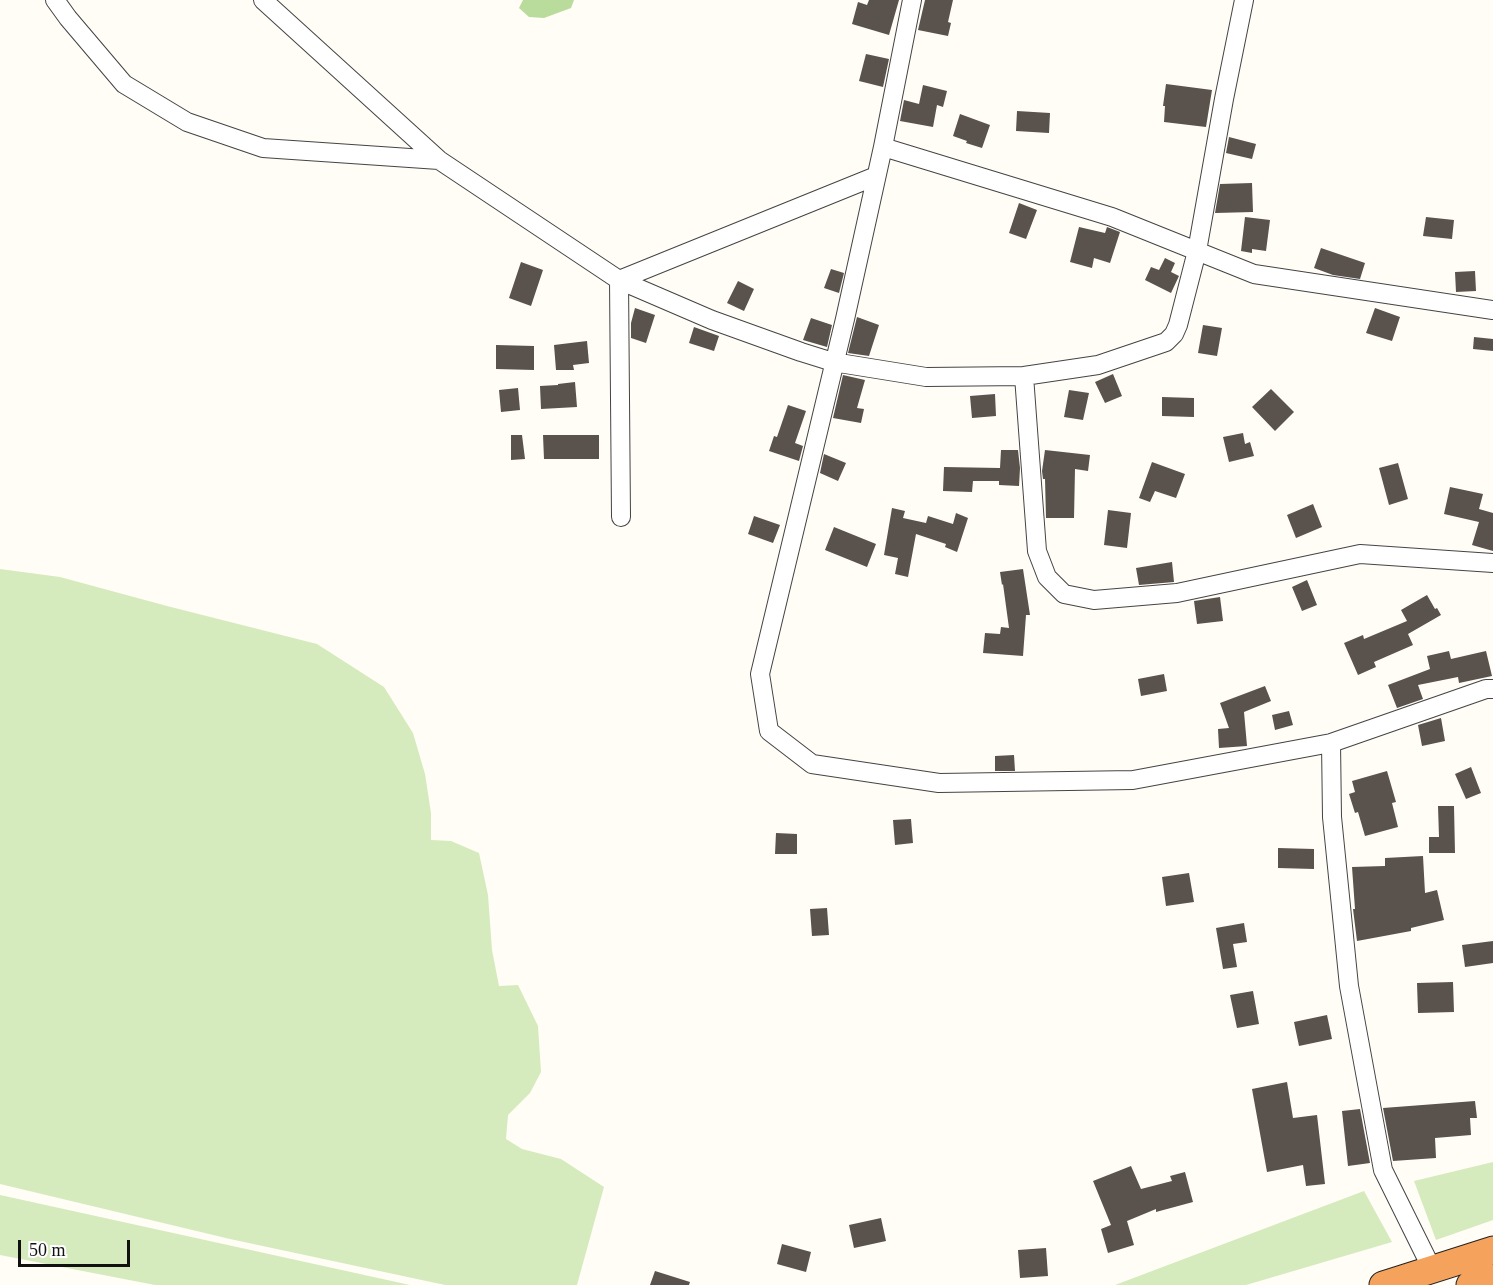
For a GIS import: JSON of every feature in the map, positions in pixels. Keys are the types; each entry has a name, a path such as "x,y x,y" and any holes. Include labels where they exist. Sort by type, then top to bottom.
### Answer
{"highway":[{"path":"1383,1285 1493,1250"},
{"path":"1470,1285 1493,1278"}],"street":[{"path":"56,0 68,18 123,84 188,122 263,148 439,160"},
{"path":"263,0 439,160 619,280 712,320 801,352 834,362 926,377 1024,376 1098,365 1167,342 1174,334 1197,251 1244,0"},
{"path":"912,0 883,147 845,319 760,674 769,731 812,764 939,783 1133,780 1331,743 1486,689 1493,689"},
{"path":"883,147 1112,217 1254,274 1493,310"},
{"path":"619,280 876,176"},
{"path":"619,280 621,517"},
{"path":"1024,376 1037,551 1047,577 1064,594 1094,600 1177,593 1360,554 1493,563"},
{"path":"1331,743 1332,817 1349,986 1383,1170 1432,1269"}],"green space":[{"path":"523,0 574,0 571,8 544,18 529,17 519,8"},
{"path":"0,569 60,577 317,644 384,687 413,733 425,774 431,813 431,840 451,841 479,853 488,895 492,950 499,986 518,985 538,1026 541,1072 530,1093 508,1115 506,1139 522,1149 561,1159 604,1187 577,1285 445,1285 230,1239 0,1184"},
{"path":"1493,1162 1493,1220 1436,1240 1414,1181"},
{"path":"1364,1191 1392,1242 1246,1285 1115,1285"},
{"path":"0,1195 410,1285 155,1285 0,1255"}],"building":[{"path":"869,0 899,0 889,35 852,24 858,2 867,5"},
{"path":"925,0 953,0 948,22 951,23 948,36 918,30"},
{"path":"866,54 889,59 883,87 859,81"},
{"path":"1166,84 1212,90 1206,127 1164,122 1165,106 1163,106"},
{"path":"923,85 947,91 943,107 937,105 933,127 900,121 904,100 919,104"},
{"path":"1017,111 1050,113 1049,133 1016,131"},
{"path":"960,114 990,125 982,148 953,136"},
{"path":"1229,137 1256,144 1252,159 1226,153"},
{"path":"1252,183 1253,212 1215,213 1220,184"},
{"path":"1019,203 1037,210 1026,239 1009,233"},
{"path":"1245,217 1270,220 1266,251 1252,249 1252,253 1241,251"},
{"path":"1426,217 1454,220 1452,239 1423,236"},
{"path":"1079,227 1105,233 1107,227 1120,232 1110,263 1094,258 1092,268 1070,262"},
{"path":"1321,248 1365,263 1360,279 1333,275 1314,268"},
{"path":"1165,258 1175,263 1171,272 1179,276 1171,293 1145,280 1151,267 1159,270"},
{"path":"521,262 543,270 531,306 509,298"},
{"path":"831,269 844,273 839,293 824,288"},
{"path":"1475,271 1476,291 1456,292 1455,272"},
{"path":"738,281 754,289 744,311 727,303"},
{"path":"635,308 655,315 646,343 631,338 631,323"},
{"path":"1375,308 1400,317 1392,341 1366,333"},
{"path":"857,317 879,325 869,356 848,353"},
{"path":"811,318 832,325 827,347 803,340"},
{"path":"1203,325 1222,328 1217,356 1198,353"},
{"path":"694,327 719,336 714,351 689,343"},
{"path":"1474,337 1493,339 1493,351 1473,349"},
{"path":"587,341 589,363 573,365 574,370 556,370 554,345"},
{"path":"496,345 534,346 534,370 496,369"},
{"path":"1113,374 1122,396 1105,403 1095,382"},
{"path":"843,375 865,380 857,408 864,409 861,423 833,418"},
{"path":"575,382 577,407 541,409 540,386"},
{"path":"518,388 520,410 501,412 499,390"},
{"path":"1271,389 1294,412 1275,431 1252,407"},
{"path":"1069,390 1089,393 1083,420 1064,417"},
{"path":"995,394 996,416 972,418 970,396"},
{"path":"1162,397 1194,398 1194,417 1162,416"},
{"path":"788,405 806,411 795,443 803,446 799,461 769,451 774,436 777,437"},
{"path":"1243,433 1245,444 1250,442 1254,456 1229,462 1223,437"},
{"path":"511,435 522,435 525,459 511,460"},
{"path":"543,435 599,435 599,459 544,459"},
{"path":"1001,450 1018,450 1019,486 999,485 999,481 973,481 972,492 943,491 944,467 1000,468"},
{"path":"1045,450 1090,455 1088,471 1075,469 1074,518 1046,518 1045,479 1043,479 1042,471"},
{"path":"824,454 846,463 838,481 820,473"},
{"path":"1152,462 1185,474 1176,498 1155,491 1150,502 1139,498"},
{"path":"1398,463 1408,499 1389,505 1379,468"},
{"path":"1450,487 1483,494 1479,509 1493,513 1493,551 1472,545 1479,522 1444,514"},
{"path":"1313,504 1322,527 1296,538 1287,515"},
{"path":"892,508 905,511 903,518 926,523 928,516 953,524 956,513 968,518 957,552 945,547 946,544 916,534 908,577 895,574 898,558 884,555"},
{"path":"1108,510 1131,513 1127,548 1104,545"},
{"path":"754,516 780,525 773,543 748,534"},
{"path":"834,527 876,544 867,567 825,550"},
{"path":"1172,562 1174,582 1139,585 1136,568"},
{"path":"1023,569 1030,615 1026,615 1023,656 983,653 985,633 1000,634 1001,627 1009,628 1000,572"},
{"path":"1307,580 1317,605 1302,611 1292,587"},
{"path":"1427,595 1441,615 1408,634 1413,645 1374,662 1376,667 1358,675 1344,643 1363,635 1364,639 1407,621 1401,610"},
{"path":"1220,597 1223,621 1197,624 1194,601"},
{"path":"1449,651 1451,659 1486,651 1492,676 1459,683 1458,677 1418,685 1423,699 1397,708 1388,685 1430,669 1427,656"},
{"path":"1164,674 1167,691 1141,696 1138,679"},
{"path":"1265,686 1271,701 1244,712 1247,746 1219,748 1218,729 1229,728 1220,703"},
{"path":"1289,711 1293,725 1275,730 1272,715"},
{"path":"1441,718 1445,741 1422,746 1418,725"},
{"path":"1014,755 1015,771 995,771 995,756"},
{"path":"1471,767 1481,793 1466,799 1455,774"},
{"path":"1387,771 1396,802 1392,803 1398,827 1365,836 1358,812 1355,813 1349,794 1355,792 1352,781"},
{"path":"1438,806 1454,806 1455,853 1429,853 1429,837 1439,837"},
{"path":"911,819 913,843 895,845 893,820"},
{"path":"776,833 797,834 797,854 775,854"},
{"path":"1278,848 1314,849 1314,869 1278,868"},
{"path":"1423,856 1425,893 1437,890 1444,920 1411,928 1411,931 1357,941 1353,909 1355,909 1352,867 1385,866 1385,858"},
{"path":"1189,873 1194,902 1166,906 1162,877"},
{"path":"827,908 829,935 812,936 810,909"},
{"path":"1244,923 1247,942 1233,944 1237,967 1223,969 1216,928"},
{"path":"1493,941 1493,963 1465,967 1462,945"},
{"path":"1453,982 1454,1012 1418,1013 1417,983"},
{"path":"1253,991 1259,1024 1237,1028 1230,995"},
{"path":"1327,1015 1332,1039 1299,1046 1294,1022"},
{"path":"1287,1082 1293,1118 1317,1115 1325,1184 1306,1186 1303,1165 1267,1172 1252,1089"},
{"path":"1475,1101 1477,1118 1470,1118 1471,1135 1435,1138 1436,1158 1393,1161 1383,1108"},
{"path":"1360,1109 1370,1163 1348,1166 1342,1111"},
{"path":"1131,1166 1141,1189 1172,1181 1170,1176 1185,1172 1193,1202 1156,1212 1156,1209 1127,1221 1134,1245 1108,1253 1101,1229 1111,1225 1093,1181"},
{"path":"881,1218 886,1241 854,1248 849,1225"},
{"path":"782,1244 811,1252 806,1272 777,1264"},
{"path":"1046,1248 1048,1276 1020,1278 1018,1250"},
{"path":"655,1271 690,1282 689,1285 650,1285"}]}
